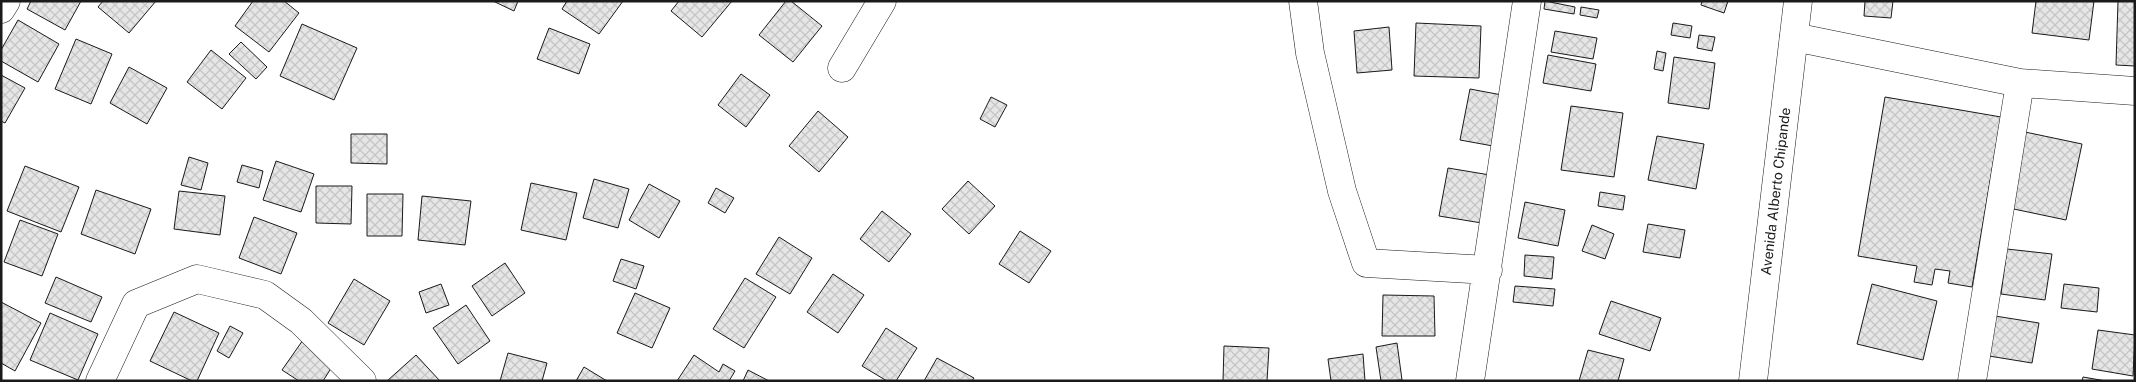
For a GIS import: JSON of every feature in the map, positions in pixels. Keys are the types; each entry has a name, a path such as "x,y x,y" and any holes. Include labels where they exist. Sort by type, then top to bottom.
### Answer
{"street":[{"path":"1,9 6,1"},
{"path":"842,68 882,1"},
{"path":"1303,1 1310,53 1340,182 1366,264 1488,270"},
{"path":"1470,381 1527,1"},
{"name":"Avenida Alberto Chipande","path":"1753,381 1798,1"},
{"path":"1794,37 2020,83 2135,91"},
{"path":"1972,381 2020,83"},
{"path":"100,381 136,304 197,279 265,294 301,321 362,381"}],"building":[{"path":"31,1 81,1 65,30 27,9"},
{"path":"103,1 156,1 129,33 98,7"},
{"path":"253,1 284,1 299,13 269,52 235,26"},
{"path":"493,1 518,1 514,11"},
{"path":"567,1 623,1 599,34 562,9"},
{"path":"679,1 732,1 702,37 671,11"},
{"path":"786,1 791,1 822,26 793,62 759,35"},
{"path":"1545,1 1575,7 1574,14 1544,9"},
{"path":"1702,1 1728,1 1724,13 1701,5"},
{"path":"1865,1 1893,1 1891,18 1864,16"},
{"path":"2036,1 2094,1 2089,40 2032,33"},
{"path":"2118,1 2135,1 2135,66 2116,65"},
{"path":"1581,7 1599,10 1597,18 1580,15"},
{"path":"18,20 59,44 38,82 1,61 1,50"},
{"path":"1416,23 1481,26 1479,78 1414,76"},
{"path":"1673,23 1692,26 1690,38 1671,35"},
{"path":"302,24 357,48 334,100 280,76"},
{"path":"1389,27 1392,70 1357,73 1354,31"},
{"path":"549,28 590,44 579,74 537,59"},
{"path":"1555,31 1597,38 1593,59 1551,52"},
{"path":"1699,35 1715,37 1712,51 1697,48"},
{"path":"76,39 112,54 91,104 55,89"},
{"path":"241,42 267,67 256,79 229,54"},
{"path":"211,50 246,78 222,109 187,82"},
{"path":"1657,51 1666,53 1663,71 1654,69"},
{"path":"1548,55 1596,64 1591,91 1543,83"},
{"path":"1674,57 1715,63 1709,109 1668,103"},
{"path":"129,67 167,88 147,124 110,103"},
{"path":"741,74 770,95 746,127 718,105"},
{"path":"1,75 25,88 5,123 1,121"},
{"path":"1470,89 1502,95 1493,146 1460,140"},
{"path":"991,97 1007,105 995,127 980,119"},
{"path":"1885,97 2001,117 1972,287 1948,283 1950,271 1935,269 1932,285 1914,282 1917,266 1858,256"},
{"path":"1571,106 1623,113 1614,177 1561,170"},
{"path":"818,111 848,137 819,172 789,146"},
{"path":"2025,132 2082,144 2066,220 2009,208"},
{"path":"351,134 387,134 387,164 351,163"},
{"path":"1657,136 1704,144 1696,189 1648,180"},
{"path":"189,157 208,163 201,190 181,185"},
{"path":"276,161 314,174 301,212 263,200"},
{"path":"242,165 263,171 259,188 237,182"},
{"path":"25,166 79,187 61,232 7,211"},
{"path":"1448,168 1496,176 1488,224 1439,216"},
{"path":"594,179 629,189 618,228 583,218"},
{"path":"968,181 995,206 969,234 942,209"},
{"path":"531,183 577,193 566,240 521,230"},
{"path":"649,184 680,201 659,238 629,220"},
{"path":"316,186 352,186 351,224 316,223"},
{"path":"716,188 734,198 725,213 708,203"},
{"path":"96,190 151,209 135,254 81,234"},
{"path":"179,191 225,196 220,235 174,229"},
{"path":"1600,192 1625,196 1623,210 1598,206"},
{"path":"367,194 403,194 402,236 367,236"},
{"path":"422,196 471,201 465,245 418,240"},
{"path":"1525,202 1565,210 1558,246 1518,238"},
{"path":"882,211 911,234 889,262 860,239"},
{"path":"254,217 297,233 281,274 239,258"},
{"path":"20,220 58,234 42,276 4,262"},
{"path":"1648,224 1685,230 1680,258 1643,252"},
{"path":"1592,225 1614,234 1605,259 1582,251"},
{"path":"1020,231 1051,251 1029,283 999,264"},
{"path":"779,237 812,258 790,294 756,274"},
{"path":"2007,249 2052,254 2045,300 2001,294"},
{"path":"1525,255 1554,257 1552,279 1524,276"},
{"path":"621,259 644,266 636,289 613,281"},
{"path":"505,263 525,293 492,316 472,286"},
{"path":"833,274 864,295 838,333 807,312"},
{"path":"56,277 102,297 91,322 45,303"},
{"path":"745,278 776,297 744,348 713,329"},
{"path":"354,279 390,301 364,345 328,323"},
{"path":"441,284 449,305 426,313 419,292"},
{"path":"1872,284 1937,301 1923,360 1857,344"},
{"path":"2064,284 2099,288 2097,312 2061,308"},
{"path":"1515,286 1555,289 1553,306 1513,302"},
{"path":"635,293 670,308 652,348 617,333"},
{"path":"1383,295 1434,296 1435,336 1382,336"},
{"path":"1611,301 1661,318 1650,351 1599,334"},
{"path":"1,302 41,323 15,371 1,363"},
{"path":"466,305 490,341 458,364 433,328"},
{"path":"174,312 219,333 197,381 192,381 150,361"},
{"path":"50,313 98,334 78,380 30,360"},
{"path":"1995,316 2039,323 2032,363 1989,356"},
{"path":"230,326 243,333 229,358 217,351"},
{"path":"886,328 917,348 896,381 887,381 862,366"},
{"path":"2098,330 2135,335 2133,376 2092,369"},
{"path":"303,340 335,362 323,381 299,381 282,370"},
{"path":"1397,343 1402,380 1381,381 1376,347"},
{"path":"1224,346 1269,348 1267,381 1223,381"},
{"path":"1588,350 1624,359 1618,381 1579,381"},
{"path":"508,353 547,363 542,381 500,381"},
{"path":"1363,354 1365,381 1331,381 1328,359"},
{"path":"416,355 440,381 387,381"},
{"path":"694,355 719,372 723,364 735,371 729,381 677,381"},
{"path":"937,358 974,378 972,381 924,381"},
{"path":"584,367 607,381 576,381"},
{"path":"748,370 769,381 743,381"},
{"path":"2083,377 2106,381 2082,381"}]}
